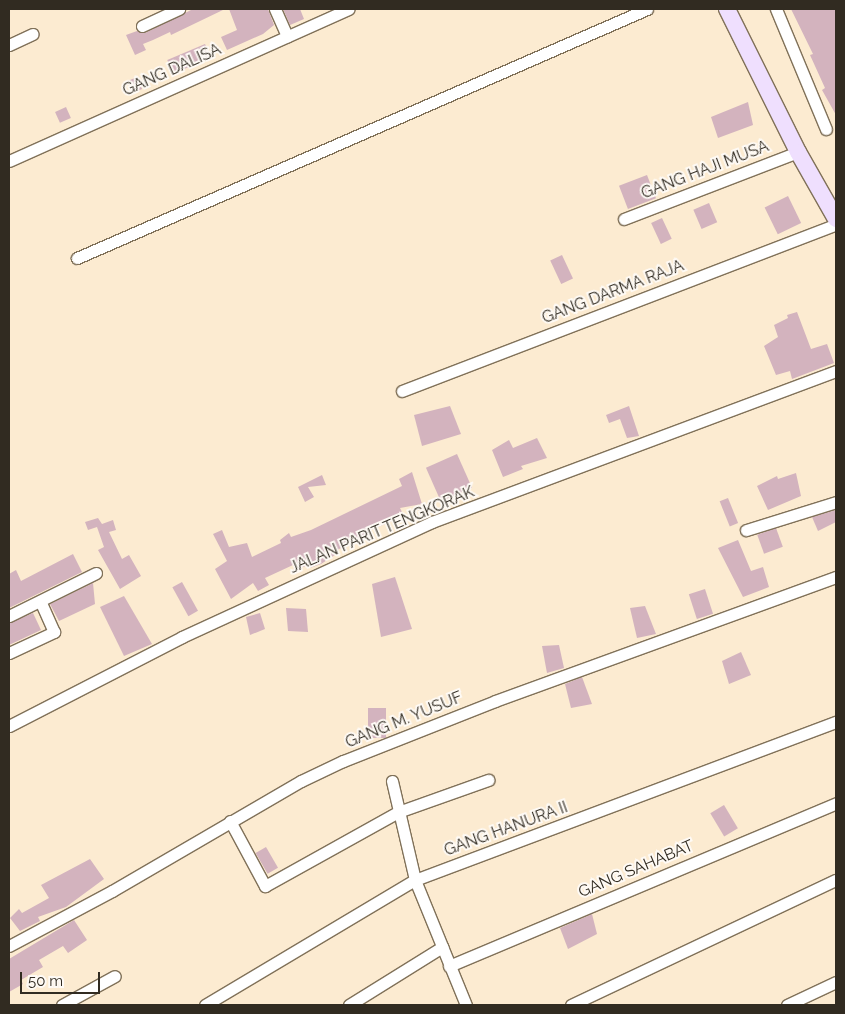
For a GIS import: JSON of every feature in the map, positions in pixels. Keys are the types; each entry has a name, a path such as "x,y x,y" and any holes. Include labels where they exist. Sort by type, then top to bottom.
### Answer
{"main road":[{"path":"727,9 798,152 836,218"}],"street":[{"path":"142,26 179,9"},
{"path":"275,9 287,36"},
{"name":"GANG DALISA","path":"9,161 349,9"},
{"path":"77,258 647,9"},
{"path":"776,9 826,129"},
{"path":"9,45 33,34"},
{"name":"GANG HAJI MUSA","path":"624,219 798,152"},
{"name":"GANG DARMA RAJA","path":"402,390 836,224"},
{"name":"JALAN PARIT TENGKORAK","path":"9,726 182,637 432,522 836,371"},
{"path":"746,530 836,502"},
{"path":"9,616 96,573"},
{"name":"GANG M. YUSUF","path":"9,946 112,891 301,781 378,746 836,577"},
{"path":"9,654 54,632 40,601"},
{"name":"GANG HANURA II","path":"205,1005 416,880 836,722"},
{"path":"230,821 265,886 398,812 488,780"},
{"path":"392,781 416,880 466,1005"},
{"name":"GANG SAHABAT","path":"449,966 836,803"},
{"path":"571,1005 836,880"},
{"path":"349,1005 442,947"},
{"path":"62,1005 115,976"},
{"path":"787,1005 836,982"}],"building":[{"path":"193,9 225,9 171,35 170,32 143,44 146,50 135,55 126,35 137,31 145,33"},
{"path":"229,9 268,9 274,25 263,34 227,50 221,37 237,30"},
{"path":"283,9 300,9 304,19 290,25"},
{"path":"791,9 836,9 836,115 822,90 825,88 810,55 813,54"},
{"path":"205,44 211,58 173,74 167,60"},
{"path":"137,77 142,89 133,93 128,81"},
{"path":"748,102 753,125 718,138 711,117"},
{"path":"66,107 71,118 60,123 55,112"},
{"path":"647,175 656,198 628,209 619,186"},
{"path":"788,196 801,223 778,234 765,207"},
{"path":"709,203 717,222 702,229 693,210"},
{"path":"662,218 672,239 661,244 651,223"},
{"path":"562,255 573,279 561,284 550,260"},
{"path":"797,312 811,349 827,344 834,363 792,379 790,371 776,375 764,346 778,337 774,325 788,318 787,315"},
{"path":"450,406 461,434 422,446 414,415"},
{"path":"629,406 639,436 627,438 620,419 609,423 606,415"},
{"path":"537,438 547,458 521,466 523,469 503,477 492,450 509,440 513,448"},
{"path":"457,454 472,488 441,502 426,468"},
{"path":"412,472 422,504 400,508 404,516 371,530 372,533 333,552 335,555 321,564 310,568 308,565 296,570 293,565 265,578 269,585 258,591 253,583 231,599 215,569 227,561 213,534 222,530 229,547 247,543 252,557 281,543 280,540 289,533 291,537 311,530 402,486 399,479"},
{"path":"796,473 801,496 768,510 757,486 777,476 778,479"},
{"path":"322,475 326,485 308,487 314,497 305,502 298,487"},
{"path":"728,498 738,523 730,526 720,501"},
{"path":"836,510 836,522 818,531 812,517"},
{"path":"98,518 102,524 113,520 116,530 109,532 122,559 129,555 141,576 120,589 98,550 104,547 97,527 88,530 85,522"},
{"path":"776,528 783,547 764,554 757,535"},
{"path":"738,540 751,571 763,567 769,587 743,597 718,548"},
{"path":"73,554 82,572 9,608 9,574 16,570 21,581"},
{"path":"395,577 412,629 381,637 372,584"},
{"path":"182,582 198,611 188,616 172,587"},
{"path":"93,583 95,604 59,621 50,604"},
{"path":"705,589 713,614 697,619 689,594"},
{"path":"124,596 152,644 124,656 100,607"},
{"path":"645,606 656,634 637,638 630,608"},
{"path":"286,608 306,609 308,632 288,631"},
{"path":"33,613 41,630 9,645 9,623"},
{"path":"260,613 265,629 250,635 246,617"},
{"path":"559,645 564,668 547,673 542,646"},
{"path":"741,652 751,675 729,684 722,661"},
{"path":"582,677 592,704 571,708 565,684"},
{"path":"368,708 386,708 386,738 368,738"},
{"path":"724,805 738,828 724,836 710,813"},
{"path":"266,847 278,868 268,874 256,853"},
{"path":"90,859 104,879 66,907 38,917 40,921 20,931 10,918 19,909 22,913 49,898 41,885"},
{"path":"592,914 597,934 568,949 560,928"},
{"path":"74,920 87,940 68,953 63,946 39,960 43,967 21,980 23,984 9,992 9,959"}]}
